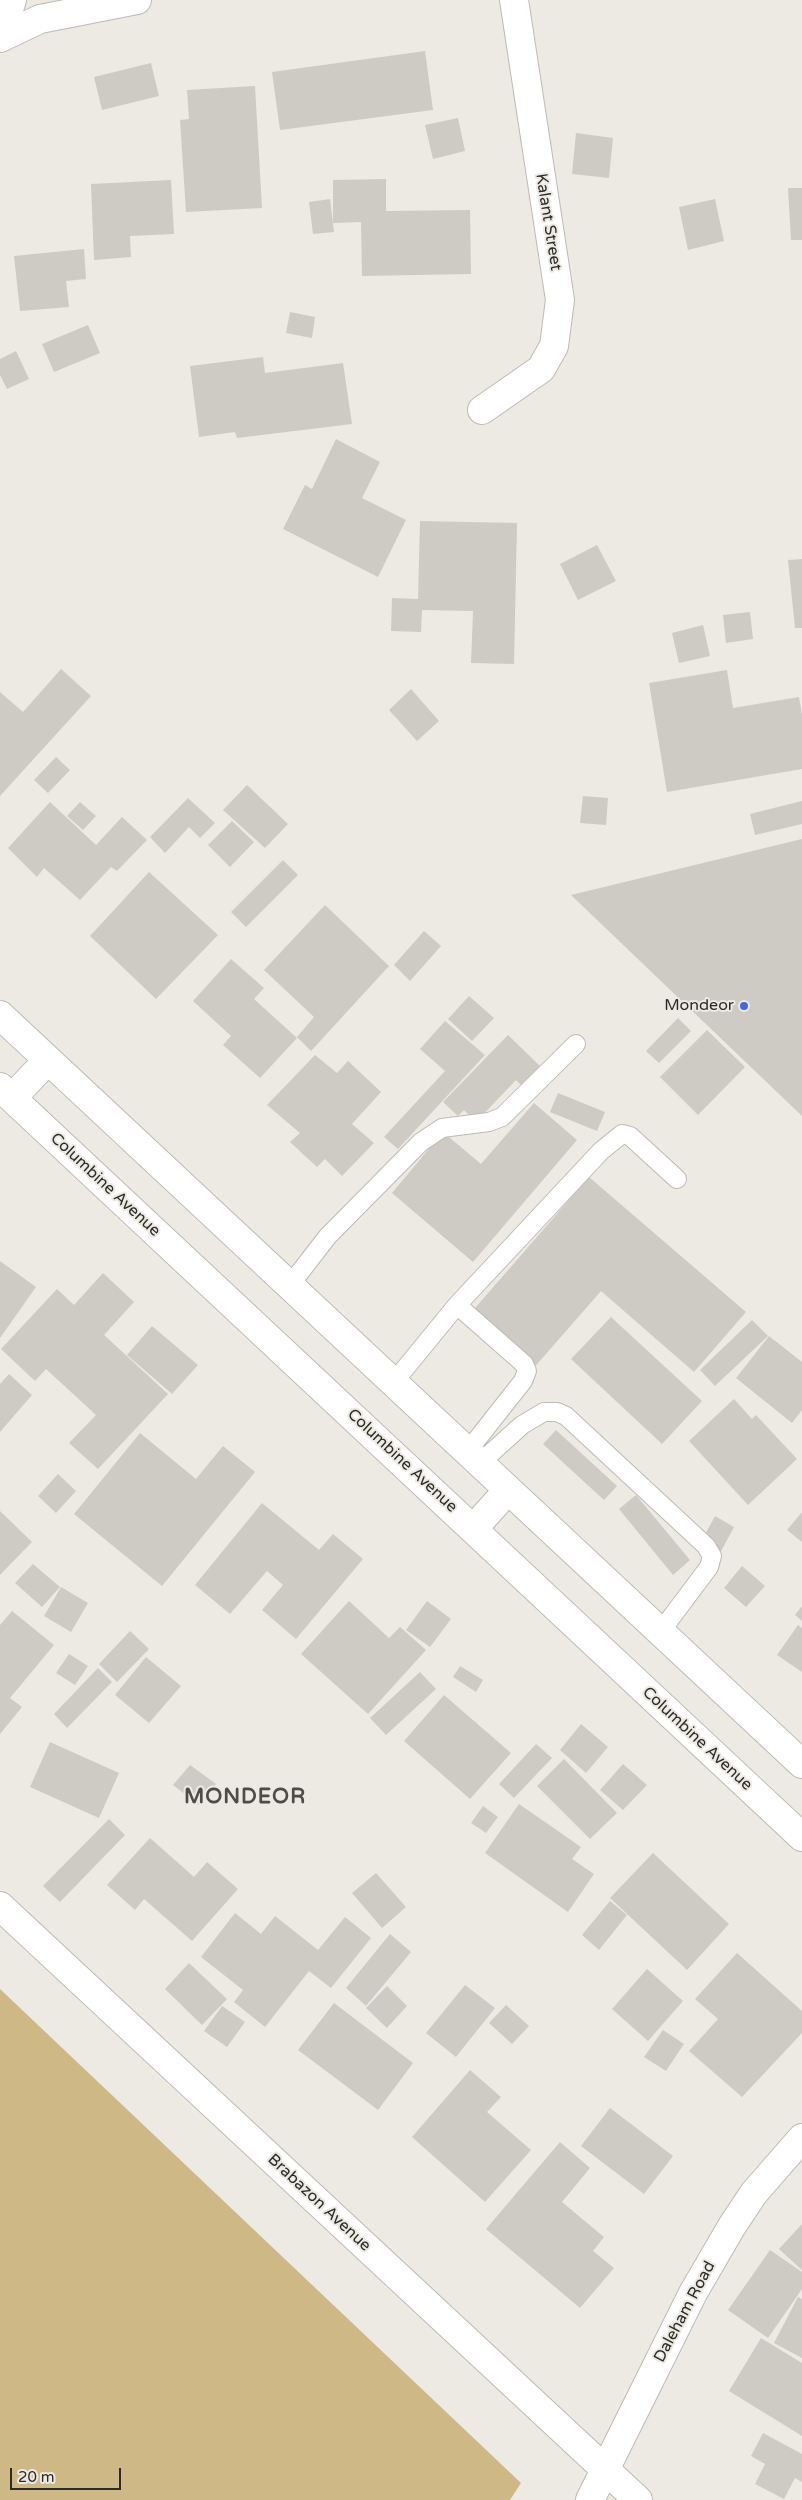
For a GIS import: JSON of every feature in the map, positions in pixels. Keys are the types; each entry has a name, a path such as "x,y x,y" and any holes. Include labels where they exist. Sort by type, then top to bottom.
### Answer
{"main road":[{"path":"0,38 12,0"},
{"path":"0,38 27,24 49,17 137,0"},
{"name":"Kalant Street","path":"482,410 541,369 554,346 560,300 514,0"},
{"path":"0,1015 802,1764"},
{"path":"6,1092 48,1060"},
{"name":"Columbine Avenue","path":"6,1092 474,1528 802,1838"},
{"path":"474,1528 508,1490"},
{"name":"Brabazon Avenue","path":"0,1906 638,2500"},
{"name":"Daleham Road","path":"590,2500 693,2293 732,2226 754,2193 802,2138"}],"lane":[{"path":"290,1285 328,1236 421,1142 442,1128 489,1122 502,1117 576,1044"},
{"path":"394,1382 457,1305 601,1151 622,1134 630,1136 677,1179"},
{"path":"457,1305 524,1364 527,1371 523,1381 474,1457"},
{"path":"474,1457 544,1412 557,1412 566,1416 706,1546 712,1556 709,1567 661,1631"}],"shaded area":[{"path":"0,1989 521,2483 510,2500 0,2500"}],"building":[{"path":"425,51 433,110 280,130 272,72"},
{"path":"151,63 159,96 102,110 94,77"},
{"path":"255,86 262,208 186,212 180,120 189,119 187,90"},
{"path":"458,118 465,151 433,159 425,125"},
{"path":"576,133 613,138 609,178 572,174"},
{"path":"386,179 386,211 470,210 471,274 362,276 361,222 333,223 333,180"},
{"path":"171,180 174,234 130,236 131,257 94,260 91,184"},
{"path":"788,188 802,188 802,240 791,240"},
{"path":"330,199 334,232 313,234 309,202"},
{"path":"715,199 724,241 688,250 679,207"},
{"path":"84,249 86,279 66,281 69,307 20,311 14,256"},
{"path":"290,312 315,317 312,338 286,333"},
{"path":"88,325 100,353 54,372 42,344"},
{"path":"16,351 29,379 7,389 0,375 0,359"},
{"path":"263,357 265,373 343,363 352,424 237,438 235,432 199,437 190,366"},
{"path":"336,439 380,462 362,498 406,520 378,577 283,529 305,485 312,489"},
{"path":"420,521 517,523 514,664 471,663 473,611 422,610 421,632 391,631 392,598 418,599"},
{"path":"597,545 616,581 578,600 560,564"},
{"path":"802,559 802,628 795,628 788,560"},
{"path":"750,612 753,639 726,643 723,615"},
{"path":"703,625 710,656 679,663 672,633"},
{"path":"61,669 91,696 0,796 0,692 23,712"},
{"path":"727,670 733,708 799,697 802,714 802,769 667,792 649,683"},
{"path":"411,689 439,721 417,741 389,710"},
{"path":"56,757 70,770 48,793 34,780"},
{"path":"247,785 288,824 265,848 223,810"},
{"path":"583,796 608,798 606,825 580,823"},
{"path":"188,798 215,823 200,838 189,827 165,853 150,837"},
{"path":"802,801 802,824 755,835 750,814"},
{"path":"50,802 96,845 122,817 147,840 117,871 111,867 80,900 44,868 37,877 8,848"},
{"path":"80,802 96,816 83,830 67,816"},
{"path":"232,821 254,842 230,867 208,845"},
{"name":"Mondeor","path":"802,839 802,1116 571,895"},
{"path":"283,860 298,875 246,927 231,912"},
{"path":"149,872 218,935 156,999 90,936"},
{"path":"325,905 389,966 311,1051 297,1037 314,1017 264,970"},
{"path":"424,931 441,946 410,981 394,965"},
{"path":"231,959 264,988 254,999 297,1038 260,1078 223,1045 231,1036 193,1001"},
{"path":"469,996 494,1018 472,1041 448,1019"},
{"path":"678,1018 691,1031 659,1063 646,1051"},
{"path":"445,1021 485,1055 398,1149 384,1137 445,1071 420,1049"},
{"path":"707,1030 745,1067 698,1115 660,1077"},
{"path":"508,1035 540,1066 521,1085 516,1080 476,1122 464,1110 458,1116 443,1102"},
{"path":"315,1055 337,1073 348,1061 381,1092 352,1124 374,1143 342,1176 325,1159 317,1167 290,1142 300,1133 267,1105"},
{"path":"558,1093 605,1112 597,1131 550,1112"},
{"path":"534,1103 577,1140 473,1262 392,1193 443,1132 481,1164"},
{"path":"589,1177 746,1312 694,1372 601,1291 532,1370 469,1315"},
{"path":"0,1261 36,1287 0,1338"},
{"path":"103,1273 134,1302 104,1335 168,1394 98,1469 69,1443 96,1415 46,1369 35,1381 1,1349 57,1289 74,1305"},
{"path":"611,1317 702,1401 662,1444 571,1359"},
{"path":"752,1320 768,1336 715,1386 700,1370"},
{"path":"152,1326 198,1365 172,1394 127,1355"},
{"path":"769,1336 802,1362 802,1410 792,1423 736,1378"},
{"path":"9,1374 32,1395 0,1432 0,1384"},
{"path":"734,1399 752,1419 756,1415 797,1459 748,1505 689,1441"},
{"path":"556,1430 617,1486 604,1500 543,1444"},
{"path":"140,1433 196,1479 223,1446 255,1472 162,1586 74,1514"},
{"path":"58,1474 76,1491 56,1513 38,1496"},
{"path":"636,1495 690,1560 673,1575 619,1509"},
{"path":"262,1503 319,1550 333,1534 363,1559 296,1639 262,1610 283,1585 267,1571 230,1614 195,1585"},
{"path":"0,1511 32,1542 0,1575"},
{"path":"802,1512 802,1542 787,1530"},
{"path":"715,1516 734,1527 719,1555 700,1544"},
{"path":"33,1564 60,1587 42,1607 15,1583"},
{"path":"742,1566 765,1586 746,1607 724,1588"},
{"path":"61,1587 88,1603 71,1632 44,1616"},
{"path":"349,1601 389,1638 400,1627 426,1650 368,1714 301,1654"},
{"path":"427,1601 451,1619 430,1647 406,1630"},
{"path":"802,1606 802,1621 795,1615"},
{"path":"12,1611 54,1645 10,1698 22,1707 0,1734 0,1625"},
{"path":"798,1625 802,1628 802,1672 777,1655"},
{"path":"130,1631 149,1649 117,1682 99,1664"},
{"path":"69,1654 88,1666 75,1685 56,1673"},
{"path":"146,1657 181,1686 149,1723 115,1695"},
{"path":"460,1666 483,1680 476,1692 453,1677"},
{"path":"98,1668 112,1682 67,1728 54,1714"},
{"path":"420,1672 436,1689 386,1735 370,1718"},
{"path":"444,1695 511,1753 470,1799 404,1741"},
{"path":"581,1724 608,1747 586,1773 560,1750"},
{"path":"50,1742 119,1773 99,1818 30,1787"},
{"path":"536,1744 552,1758 514,1798 499,1784"},
{"path":"564,1759 617,1813 590,1839 537,1786"},
{"path":"623,1764 647,1785 623,1810 600,1790"},
{"path":"190,1765 216,1784 199,1805 173,1785"},
{"path":"519,1804 581,1847 572,1859 594,1874 568,1912 485,1853"},
{"path":"483,1806 498,1817 486,1833 471,1823"},
{"path":"109,1819 125,1835 60,1902 43,1886"},
{"path":"150,1838 194,1877 207,1862 238,1889 192,1941 144,1899 135,1910 107,1885"},
{"path":"653,1853 729,1924 687,1970 610,1898"},
{"path":"376,1873 406,1907 382,1928 352,1893"},
{"path":"610,1901 627,1915 599,1950 582,1935"},
{"path":"235,1913 261,1934 275,1916 318,1950 345,1917 371,1938 331,1988 309,1971 265,2027 234,2002 243,1990 201,1957"},
{"path":"390,1934 411,1952 366,2006 346,1988"},
{"path":"737,1953 802,2011 802,2033 742,2097 689,2051 718,2019 695,1999"},
{"path":"189,1963 227,1999 202,2025 165,1989"},
{"path":"647,1969 683,2001 648,2041 612,2009"},
{"path":"465,1985 495,2008 456,2057 426,2033"},
{"path":"387,1986 407,2006 387,2028 366,2008"},
{"path":"334,2003 413,2063 378,2110 298,2050"},
{"path":"506,2005 529,2026 512,2044 489,2023"},
{"path":"222,2006 245,2022 227,2047 204,2031"},
{"path":"663,2030 684,2044 666,2071 644,2057"},
{"path":"470,2070 501,2097 487,2112 531,2150 485,2202 412,2137"},
{"path":"610,2108 673,2156 644,2194 581,2146"},
{"path":"560,2142 590,2168 562,2202 604,2237 593,2251 614,2268 580,2308 486,2229"},
{"path":"802,2224 802,2270 779,2249"},
{"path":"770,2250 802,2272 802,2289 768,2338 728,2310"},
{"path":"798,2297 802,2299 802,2358 774,2343"},
{"path":"761,2338 802,2363 802,2436 729,2391"},
{"path":"763,2433 802,2454 802,2482 795,2478 784,2499 755,2484 765,2464 751,2456"}],"place":[{"name":"Mondeor","path":"744,1006"}],"district":[{"name":"MONDEOR","path":"245,1797"}]}
